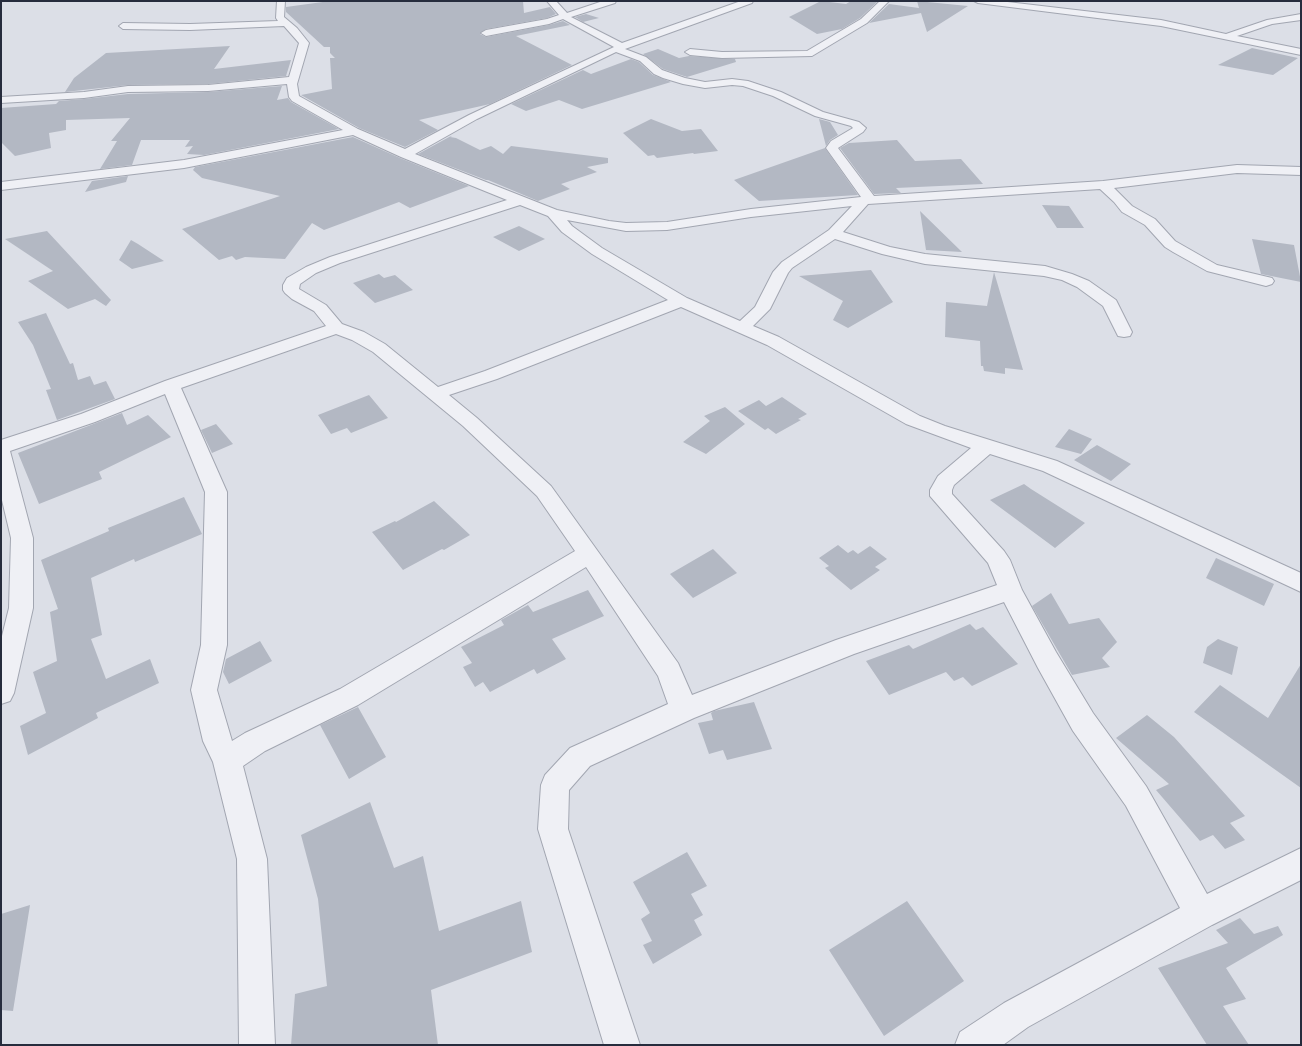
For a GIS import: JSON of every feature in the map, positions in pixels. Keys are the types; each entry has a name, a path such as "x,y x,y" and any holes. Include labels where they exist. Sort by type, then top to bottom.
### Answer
{"street":[{"path":"281,1 280,18 294,30 304,43 292,84 293,93 296,99 354,131 405,154 553,213 609,224 641,228 667,226 751,213 867,201 1103,185 1237,169 1301,171"},
{"path":"551,1 564,16 619,48 643,59 658,72 667,76 683,81 706,85 732,82 751,85 777,94 819,114 855,124 860,128 859,130 835,144 832,148 867,201"},
{"path":"486,33 544,22 612,1"},
{"path":"405,154 473,117 619,48 749,1"},
{"path":"706,62 686,50 722,55 809,54 864,21 885,1"},
{"path":"978,1 1161,23 1301,52"},
{"path":"1228,36 1270,22 1301,17"},
{"path":"123,26 190,27 285,23"},
{"path":"652,37 666,42"},
{"path":"1,100 128,89 208,88 294,80"},
{"path":"1,186 177,165 354,131"},
{"path":"1103,185 1119,199 1127,209 1150,222 1170,244 1178,249 1212,268 1266,281"},
{"path":"521,200 335,260 311,270 294,281 291,285 291,290 298,296 320,308 336,328 358,336 380,348 470,422 544,491 669,671 684,710"},
{"path":"742,328 762,309 784,268 834,233 867,201"},
{"path":"553,213 567,229 597,251 681,301 773,341 913,420 986,446 1050,466 1301,584"},
{"path":"834,233 887,251 925,259 1045,271 1067,277 1083,284 1110,304 1124,332"},
{"path":"435,394 491,375 681,301"},
{"path":"1,447 88,418 172,385 336,328"},
{"path":"172,385 216,492 214,645 204,690 217,741 227,760 252,859 257,1045"},
{"path":"986,446 945,481 941,490 941,496 996,557 1002,566 1010,590 1047,660 1083,722 1136,796 1201,914"},
{"path":"1,452 22,538 21,608 1,693"},
{"path":"227,760 255,742 349,697 589,554"},
{"path":"622,1045 553,829 555,785 580,757 684,710 845,647 1010,590"},
{"path":"973,1045 1016,1015 1201,914 1301,863"}],"building":[{"path":"330,1 523,1 524,13 550,7 556,14 547,18 486,29 480,34 486,37 563,21 570,25 516,36 572,65 490,104 419,120 438,130 405,147 359,128 301,95 332,89 330,58 335,58 330,53 330,47 324,47 286,12 286,7"},
{"path":"821,1 846,4 851,1 877,2 860,18 842,29 817,34 789,17"},
{"path":"917,1 968,6 927,32 921,13 869,23 889,4 919,8"},
{"path":"586,14 599,18 583,22 575,17"},
{"path":"230,46 214,69 291,60 286,76 208,84 128,85 65,92 74,78 106,53"},
{"path":"1252,48 1298,58 1273,75 1218,65"},
{"path":"658,49 679,58 689,56 735,59 736,62 687,77 663,69 643,54"},
{"path":"631,59 639,62 653,75 671,82 582,109 559,100 526,111 511,104 583,70 591,74"},
{"path":"282,86 277,100 288,98 291,102 339,129 204,155 187,154 193,146 185,147 190,140 141,140 132,165 100,169 117,141 111,141 130,118 66,120 66,130 49,133 51,148 15,156 1,142 1,108 56,104 59,101 128,94 208,92"},
{"path":"651,119 682,131 701,129 718,151 657,158 654,155 648,156 623,133"},
{"path":"819,119 830,122 838,135 830,140 826,146"},
{"path":"451,136 450,137 456,138 480,150 491,146 503,154 511,146 608,158 608,163 587,167 597,172 561,184 570,189 538,201 488,180 418,154"},
{"path":"353,137 469,186 410,208 399,202 324,230 312,223 285,259 245,257 236,260 232,256 219,260 182,229 280,196 202,178 193,170 195,167"},
{"path":"897,140 915,161 961,159 983,184 896,188 901,193 874,194 840,148 849,143"},
{"path":"825,148 858,195 759,201 734,180"},
{"path":"128,176 126,182 85,192 92,181"},
{"path":"1042,205 1069,206 1084,228 1057,228"},
{"path":"920,211 962,252 926,250"},
{"path":"519,226 545,239 519,251 493,237"},
{"path":"47,231 111,300 106,306 95,299 68,309 28,281 53,271 5,239"},
{"path":"1252,239 1294,245 1301,282 1261,274"},
{"path":"131,240 164,261 132,269 119,260"},
{"path":"871,270 893,302 848,328 833,320 843,301 799,276"},
{"path":"994,272 1023,370 1005,368 1005,374 984,371 983,366 981,366 980,341 945,337 946,302 987,306"},
{"path":"379,274 384,278 395,275 413,290 375,303 353,283"},
{"path":"46,313 70,364 73,363 78,380 90,376 94,385 106,381 115,399 57,420 46,390 51,389 33,345 18,322"},
{"path":"369,395 388,418 351,433 347,428 331,434 318,415"},
{"path":"782,397 807,414 798,419 801,420 776,434 768,428 765,430 738,411 759,400 766,406"},
{"path":"725,407 745,424 706,454 683,442 710,421 704,416"},
{"path":"122,413 127,425 148,415 171,437 99,472 102,479 39,504 18,453"},
{"path":"216,424 233,444 212,453 201,430"},
{"path":"1069,429 1092,439 1081,454 1055,447"},
{"path":"1097,445 1131,464 1111,481 1074,460"},
{"path":"1024,484 1085,523 1055,548 990,500"},
{"path":"184,497 202,534 135,562 134,559 91,578 102,635 91,639 106,679 150,659 159,683 96,713 98,718 28,755 20,726 46,713 33,672 57,661 50,612 58,609 41,560 109,531 108,528"},
{"path":"434,501 470,535 444,550 442,549 403,570 372,532 395,521 396,522"},
{"path":"838,545 848,553 853,550 858,554 870,546 887,559 875,567 880,570 851,590 825,568 829,566 819,558"},
{"path":"713,549 737,573 693,598 670,574"},
{"path":"1216,558 1274,584 1264,606 1206,578"},
{"path":"588,590 604,616 552,639 566,659 537,674 534,669 490,692 483,682 475,687 463,667 472,663 461,647 504,625 501,620 528,605 533,612"},
{"path":"1051,593 1069,624 1099,618 1117,642 1102,658 1110,667 1072,675 1032,606"},
{"path":"970,624 976,630 983,627 1018,664 972,686 963,677 954,681 946,672 889,695 866,661 909,645 913,649"},
{"path":"1218,639 1238,647 1232,675 1203,663 1207,647"},
{"path":"260,641 272,661 229,684 223,672 226,659"},
{"path":"1301,664 1301,788 1194,712 1220,685 1268,718"},
{"path":"754,702 772,749 727,760 723,750 709,754 698,723 713,720 711,713 714,711"},
{"path":"358,707 386,757 349,779 320,725"},
{"path":"1147,715 1174,737 1245,816 1230,823 1245,840 1225,849 1213,835 1200,841 1156,790 1169,784 1116,738"},
{"path":"370,802 394,868 423,856 439,931 521,901 532,952 431,990 438,1045 291,1045 295,994 327,986 318,899 301,835"},
{"path":"687,852 707,886 691,894 703,915 694,920 702,935 653,964 643,945 652,941 641,919 650,913 633,882"},
{"path":"907,901 964,981 884,1036 829,950"},
{"path":"30,905 13,1011 1,1010 1,914"},
{"path":"1240,918 1254,934 1278,926 1283,935 1226,968 1246,999 1223,1006 1249,1045 1207,1045 1158,968 1228,943 1216,930"}]}
